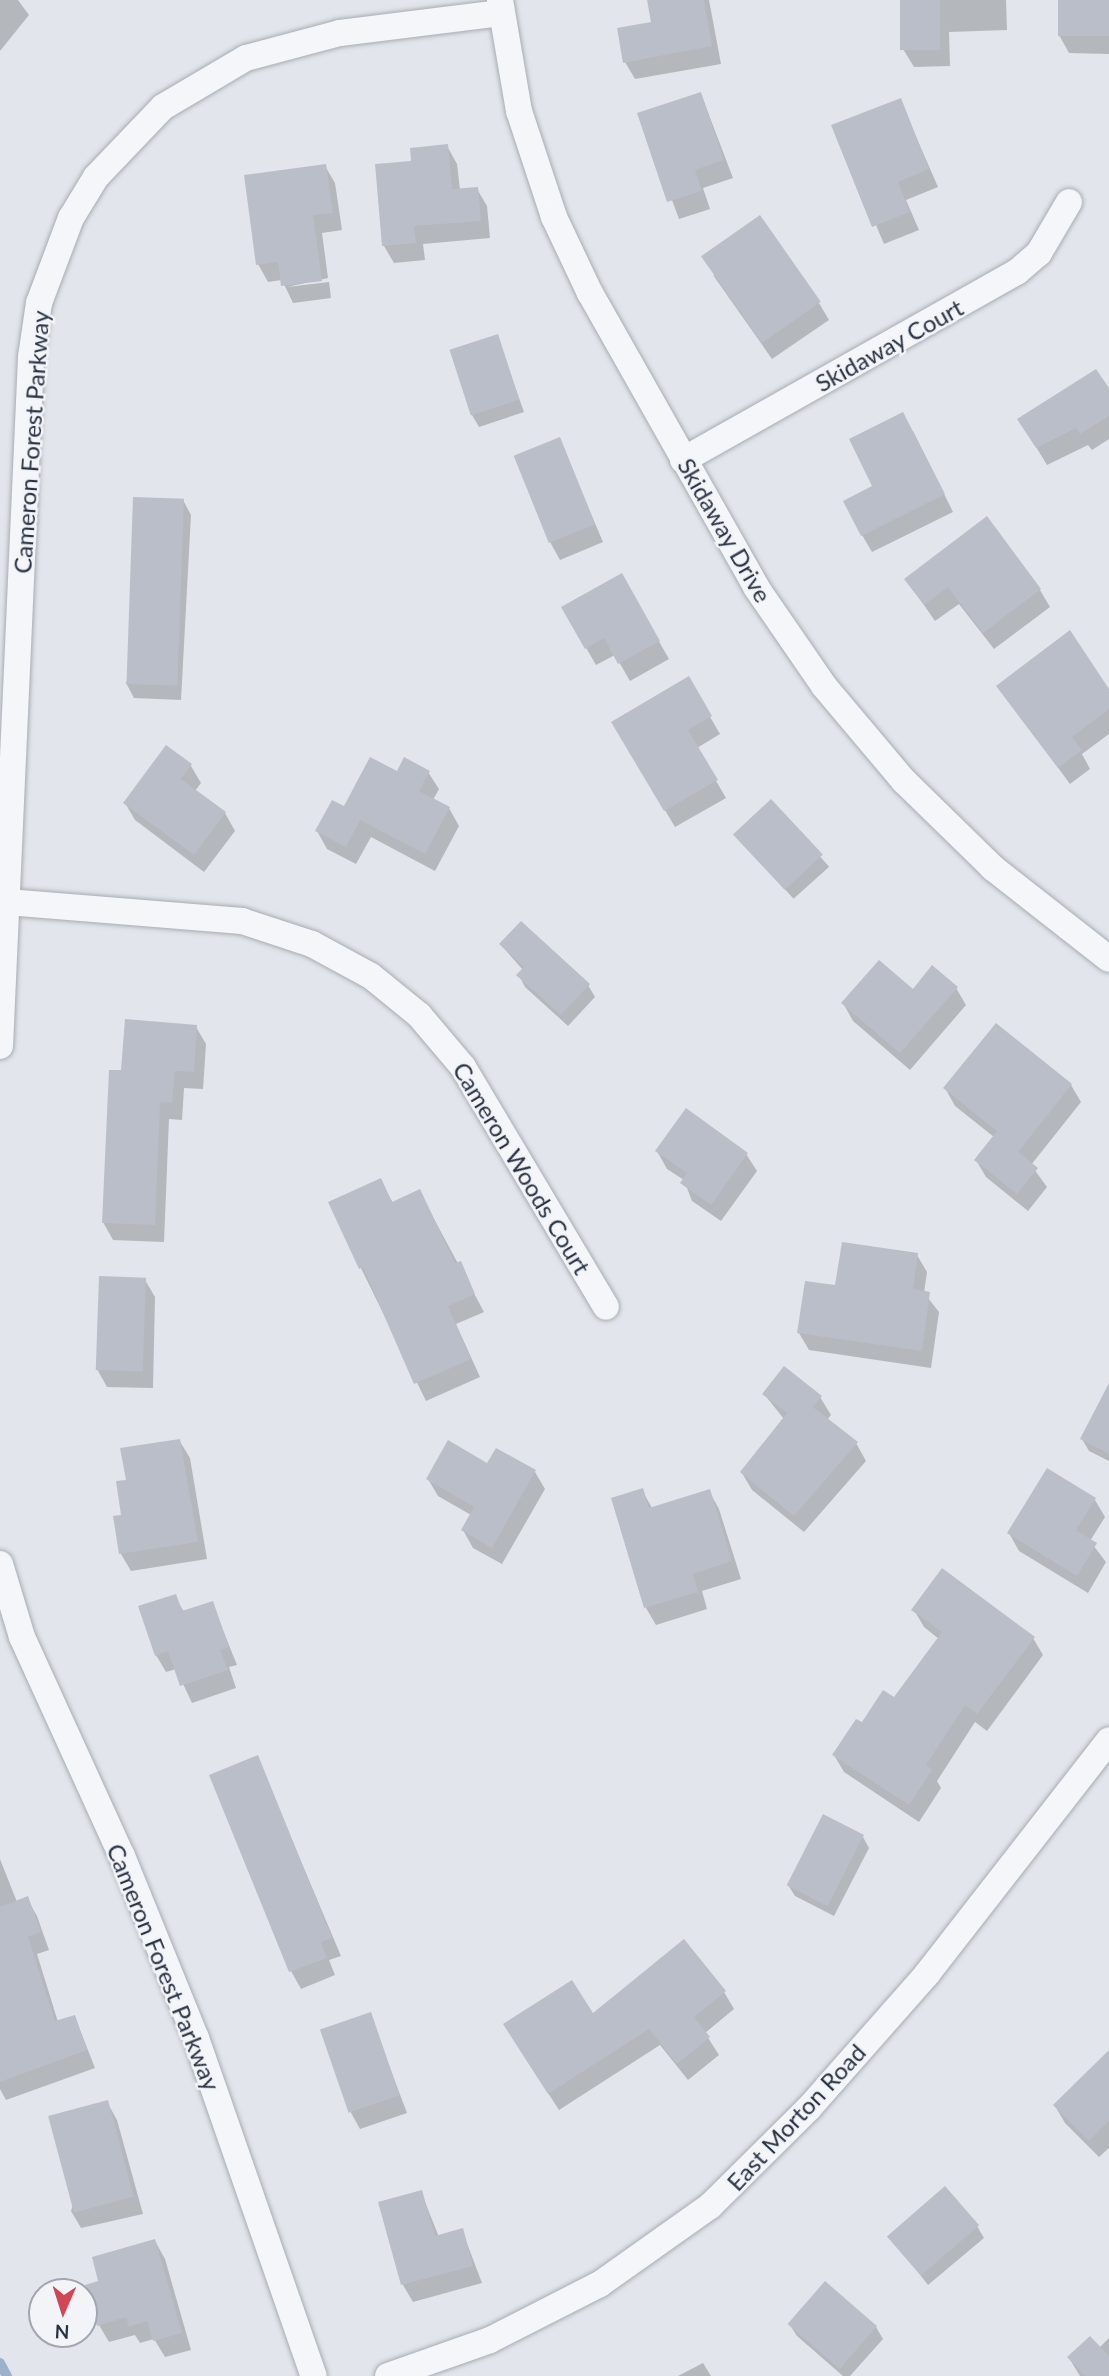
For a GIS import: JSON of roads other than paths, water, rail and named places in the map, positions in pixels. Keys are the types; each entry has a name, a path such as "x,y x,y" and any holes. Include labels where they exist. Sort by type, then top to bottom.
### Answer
{"street":[{"name":"Skidaway Drive","path":"500,6 519,111 554,217 590,293 683,460 786,631 824,685 904,781 993,868 1109,958"},
{"name":"Cameron Forest Parkway","path":"0,1046 31,358 39,303 71,218 96,177 163,107 246,58 340,33 500,6"},
{"name":"Skidaway Court","path":"683,460 1017,272 1039,253 1069,202"},
{"name":"Cameron Woods Court","path":"6,902 242,921 312,944 371,976 419,1015 463,1067 606,1307"},
{"name":"Cameron Forest Parkway","path":"0,1564 22,1637 121,1856 196,2038 314,2376"},
{"name":"East Morton Road","path":"387,2376 490,2340 600,2284 710,2206 809,2108 927,1974 1109,1740"}],"waterway":[{"path":"0,2363 7,2376"}]}
